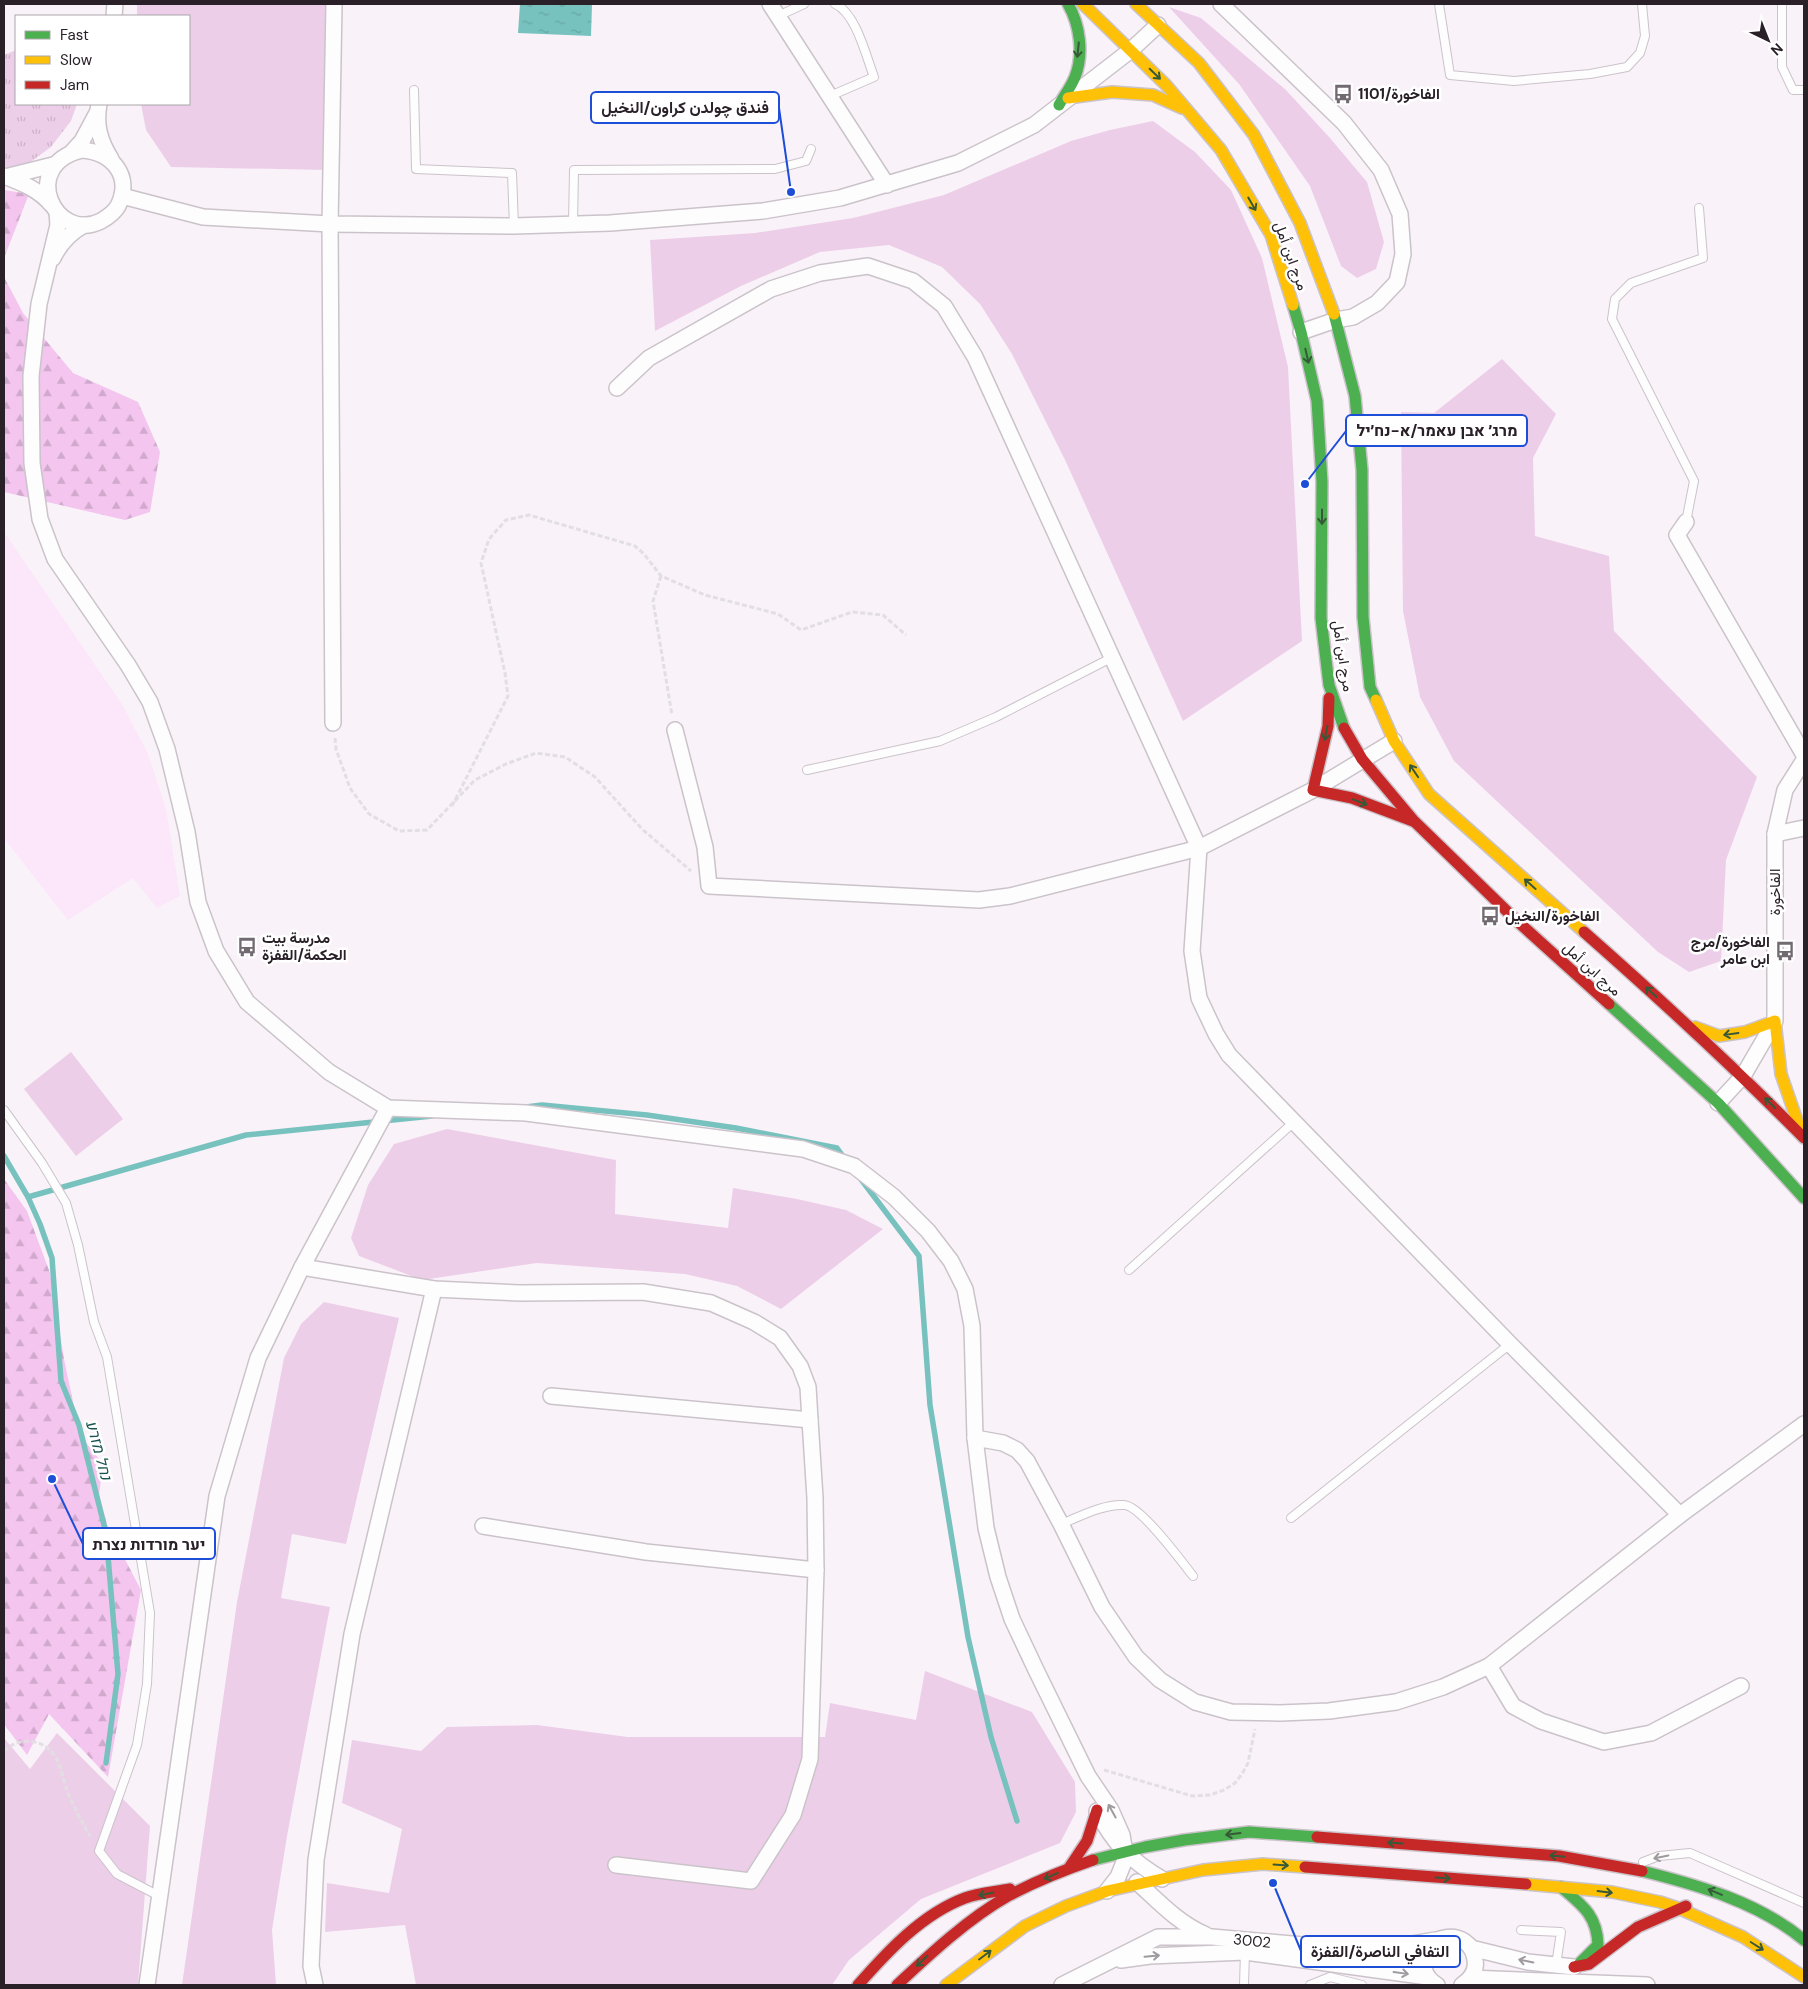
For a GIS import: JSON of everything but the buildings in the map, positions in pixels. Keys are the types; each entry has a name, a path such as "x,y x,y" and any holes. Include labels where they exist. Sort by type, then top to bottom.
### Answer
{"main road":[{"path":"1064,102 1076,74 1079,42 1072,10 1068,4"},
{"name":"مرج ابن أمل","path":"1083,4 1166,85 1221,150 1271,235 1301,332 1317,401 1322,482 1321,618 1329,685 1344,727 1362,759 1414,821 1516,920 1718,1104 1804,1198"},
{"name":"مرج ابن أمل","path":"1136,4 1199,63 1254,134 1300,223 1336,320 1355,396 1362,470 1362,617 1370,687 1394,741 1429,794 1688,1024 1804,1137"},
{"path":"1064,102 1112,92 1153,95 1189,112"},
{"path":"1329,685 1328,726 1313,790 1352,798 1414,821"},
{"path":"1688,1024 1719,1036 1745,1032 1775,1021 1781,1074 1804,1137"},
{"path":"1069,1868 1082,1852 1088,1840 1097,1810"},
{"path":"897,1985 927,1956 1007,1897 1069,1868 1098,1858 1184,1840 1249,1832 1559,1856 1629,1868 1692,1883 1749,1906 1793,1931 1804,1940"},
{"path":"946,1985 1025,1926 1066,1906 1107,1892 1203,1870 1263,1864 1561,1887 1612,1892 1660,1902 1678,1908 1743,1938 1804,1977"},
{"path":"858,1985 872,1968 919,1926 959,1900 1034,1884"},
{"path":"1561,1887 1586,1908 1594,1919 1599,1934 1598,1945 1574,1967"},
{"path":"1574,1967 1589,1964 1638,1927 1678,1908 1699,1903"},
{"path":"1719,1906 1749,1906"}],"street":[{"path":"333,723 330,224 334,4"},
{"path":"1221,4 1344,123 1381,170 1400,214 1404,254 1396,282 1377,303 1353,317 1336,320 1301,332"},
{"path":"774,10 887,185"},
{"path":"122,196 203,217 330,224 514,226 610,223 763,211 840,198 958,163 1034,125 1130,50 1158,25"},
{"path":"5,176 53,165 70,153 86,134 99,106"},
{"path":"5,176 42,194 55,209 74,223 84,225 96,223 108,217 117,208 122,196 123,184 120,172 102,144 98,128 99,106"},
{"path":"70,153 82,150 94,151 104,155 113,162"},
{"path":"53,165 48,181 48,194 55,209 58,225 39,304 31,376 32,463 40,519 55,559 128,665 150,702 167,750 188,832 198,902 221,960 247,1002 329,1072 388,1108 526,1113 803,1150 854,1166 894,1197 928,1231 951,1261 965,1289 972,1326 975,1438 986,1528 998,1577 1012,1619 1085,1770 1118,1822 1125,1852 1121,1870 1107,1892"},
{"path":"46,273 57,249 72,232 84,225"},
{"path":"617,388 650,358 771,289 820,273 868,266 913,281 944,306 975,357 1200,848 1192,951 1199,998 1216,1034 1229,1055 1510,1344 1680,1515"},
{"path":"1686,522 1677,535 1804,755"},
{"path":"675,730 705,846 709,886 980,900 1010,896 1200,848 1313,790 1394,741"},
{"name":"الفاخورة","path":"1775,1021 1775,834 1785,790 1804,760"},
{"path":"1775,834 1804,828"},
{"path":"1718,1104 1743,1076 1775,1021"},
{"path":"147,1985 218,1496 258,1358 302,1267 388,1108"},
{"path":"302,1267 434,1289 520,1293 643,1292 711,1303 754,1322 780,1338 800,1366 808,1387 815,1498 816,1570 810,1759 793,1815 751,1881 616,1865"},
{"path":"315,1985 311,1966 316,1860 352,1634 434,1289"},
{"path":"551,1396 810,1420"},
{"path":"975,1438 1003,1443 1017,1450 1027,1460 1102,1607 1136,1657 1160,1680 1195,1702 1232,1712 1329,1711 1396,1702 1443,1687 1489,1666 1680,1515 1804,1424"},
{"path":"483,1526 646,1552 816,1570"},
{"path":"1489,1666 1513,1706 1541,1721 1604,1742 1651,1733 1741,1686"},
{"path":"1085,1770 1097,1810 1110,1834 1125,1852 1148,1871 1164,1880"},
{"path":"1098,1858 1121,1870 1140,1884 1192,1929 1212,1937"},
{"name":"3002","path":"1062,1985 1158,1937 1212,1937 1371,1950 1450,1936 1458,1938 1471,1948"},
{"path":"1432,1981 1424,1970 1424,1954 1435,1940"},
{"path":"1471,1948 1528,1962 1574,1967"},
{"path":"1465,1983 1474,1971 1476,1963 1471,1948"},
{"name":"3002","path":"1104,1963 1150,1956 1245,1952 1432,1981"},
{"path":"1465,1983 1646,1985"}],"lane":[{"path":"774,10 804,4"},
{"path":"830,96 874,77 852,19 835,4"},
{"path":"1439,4 1450,75 1514,81 1590,74 1627,67 1640,53 1645,36 1642,4"},
{"path":"1782,4 1782,67 1792,90 1804,90"},
{"path":"414,90 416,169 512,173 514,226"},
{"path":"573,224 574,170 775,169 806,161 811,149"},
{"path":"1686,522 1694,481 1612,319 1615,299 1631,282 1702,258 1699,208"},
{"path":"807,770 940,741 996,717 1113,657"},
{"path":"4,1110 56,1183 66,1203 72,1221 94,1322 107,1357 150,1613 147,1684 137,1745 99,1851 117,1874 161,1896"},
{"path":"1129,1270 1294,1122"},
{"path":"1291,1518 1510,1344"},
{"path":"1061,1524 1106,1507 1126,1504 1140,1513 1193,1576"},
{"path":"1629,1868 1659,1856 1690,1853 1804,1903"},
{"path":"1521,1930 1561,1932 1556,1965"},
{"path":"1244,1985 1245,1952"},
{"path":"1310,1985 1330,1977 1362,1985"}],"path":[{"path":"452,806 508,696 482,563 489,539 506,520 529,514 635,546 644,554 661,576 705,595 778,614 801,630 852,612 883,615 906,635"},
{"path":"661,576 653,601 675,730"},
{"path":"333,723 336,750 350,788 368,814 399,832 427,830 475,780 506,764 536,753 565,758 595,777 642,829 709,886"},
{"path":"1085,1770 1192,1796 1210,1795 1235,1783 1242,1774 1248,1762 1258,1712"},
{"path":"4,1751 8,1747 24,1740 41,1744 54,1753 81,1820 99,1851"}],"shaded area":[{"path":"4,532 123,706 148,754 166,809 180,896 157,908 133,878 68,920 4,838"}],"green space":[{"path":"137,4 333,4 326,170 171,167 146,130 141,105 190,105 190,15 137,15"},
{"path":"1169,7 1201,18 1286,90 1367,182 1384,242 1376,269 1357,278 1341,266 1310,186 1239,84"},
{"path":"15,50 15,105 77,105 71,121 51,147 25,166 4,168 4,55"},
{"path":"1153,121 1195,152 1231,190 1262,258 1288,367 1302,641 1183,721 1066,462 1012,354 980,304 942,267 889,245 820,252 741,286 655,331 650,240 755,233 853,218 944,195 1071,141"},
{"path":"4,190 29,194 4,258"},
{"path":"4,277 23,313 73,373 138,402 160,452 150,512 125,520 4,492"},
{"path":"1502,359 1556,414 1533,458 1535,536 1609,556 1614,631 1757,777 1726,860 1721,961 1689,972 1658,952 1454,761 1420,697 1403,611 1401,412 1434,413"},
{"path":"71,1052 123,1119 76,1156 24,1089"},
{"path":"447,1129 616,1160 615,1214 728,1228 733,1188 846,1210 883,1229 781,1309 737,1286 685,1274 537,1263 422,1280 359,1256 351,1238 368,1185 394,1144"},
{"path":"4,1179 27,1211 50,1273 64,1359 80,1435 103,1464 99,1495 108,1527 141,1590 108,1777 49,1714 27,1755 4,1724"},
{"path":"324,1302 399,1318 346,1544 292,1534 281,1598 330,1607 287,1836 272,1930 276,1985 182,1985 237,1602 284,1358 301,1324"},
{"path":"925,1671 1032,1712 1075,1782 1076,1812 1060,1843 921,1899 849,1960 832,1985 416,1985 405,1925 325,1932 327,1883 389,1893 402,1829 342,1803 352,1740 421,1751 447,1727 537,1725 628,1737 825,1737 830,1703 916,1720"},
{"path":"57,1733 150,1826 138,1985 4,1985 4,1738 30,1769"}],"water":[{"path":"520,4 592,4 591,36 518,33"}],"waterway":[{"path":"526,1107 542,1105 647,1115 736,1128 837,1148 845,1159"},
{"path":"28,1197 246,1135 432,1116"},
{"name":"נחל מזרע","path":"4,1156 28,1197 52,1258 61,1381 79,1425 106,1533 118,1674 106,1763"},
{"path":"860,1178 919,1256 930,1405 968,1637 991,1737 1017,1821"}],"traffic: fast":[{"path":"1059,105 1078,68 1080,49 1078,30 1068,4"},
{"path":"1293,305 1317,401 1322,482 1321,618 1329,685 1344,728"},
{"path":"1334,314 1355,396 1362,470 1363,617 1370,687 1376,700"},
{"path":"1609,1004 1718,1103 1804,1198"},
{"path":"1093,1860 1145,1847 1249,1832 1317,1837"},
{"path":"1642,1871 1727,1896 1767,1915 1804,1940"},
{"path":"1561,1887 1582,1905 1595,1926 1598,1945 1580,1963"}],"traffic: slow":[{"path":"1083,4 1166,85 1221,150 1271,235 1293,305"},
{"path":"1136,4 1199,63 1254,135 1300,223 1334,314"},
{"path":"1068,98 1112,92 1153,95 1182,108"},
{"path":"1376,700 1394,741 1429,794 1584,932"},
{"path":"1695,1027 1719,1036 1745,1032 1775,1021 1781,1074 1800,1129"},
{"path":"946,1985 1025,1926 1066,1906 1107,1891 1203,1870 1263,1864 1305,1867"},
{"path":"1526,1884 1612,1892 1660,1902 1678,1908 1743,1937 1804,1977"}],"traffic: jam":[{"path":"1329,698 1328,726 1313,790 1352,798 1413,821"},
{"path":"1344,728 1362,759 1414,821 1516,920 1609,1004"},
{"path":"1584,932 1696,1033 1804,1138"},
{"path":"1069,1868 1087,1841 1097,1810"},
{"path":"1317,1837 1559,1856 1642,1871"},
{"path":"897,1985 950,1937 993,1905 1040,1881 1093,1860"},
{"path":"1305,1867 1526,1884"},
{"path":"858,1985 893,1947 934,1914 965,1898 1010,1889"},
{"path":"1574,1967 1589,1964 1638,1927 1686,1906"}],"place":[{"name":"الفاخورة/1101","path":"1343,94"},
{"name":"فندق چولدن كراون/النخيل","path":"791,192"},
{"name":"מרג׳ אבן עאמר/א-נח׳יל","path":"1305,484"},
{"name":"الفاخورة/النخيل","path":"1490,916"},
{"name":"مدرسة بيت الحكمة/القفزة","path":"247,947"},
{"name":"الفاخورة/مرج ابن عامر","path":"1785,951"},
{"name":"יער מורדות נצרת","path":"52,1479"},
{"name":"التفافي الناصرة/القفزة","path":"1273,1883"}]}
